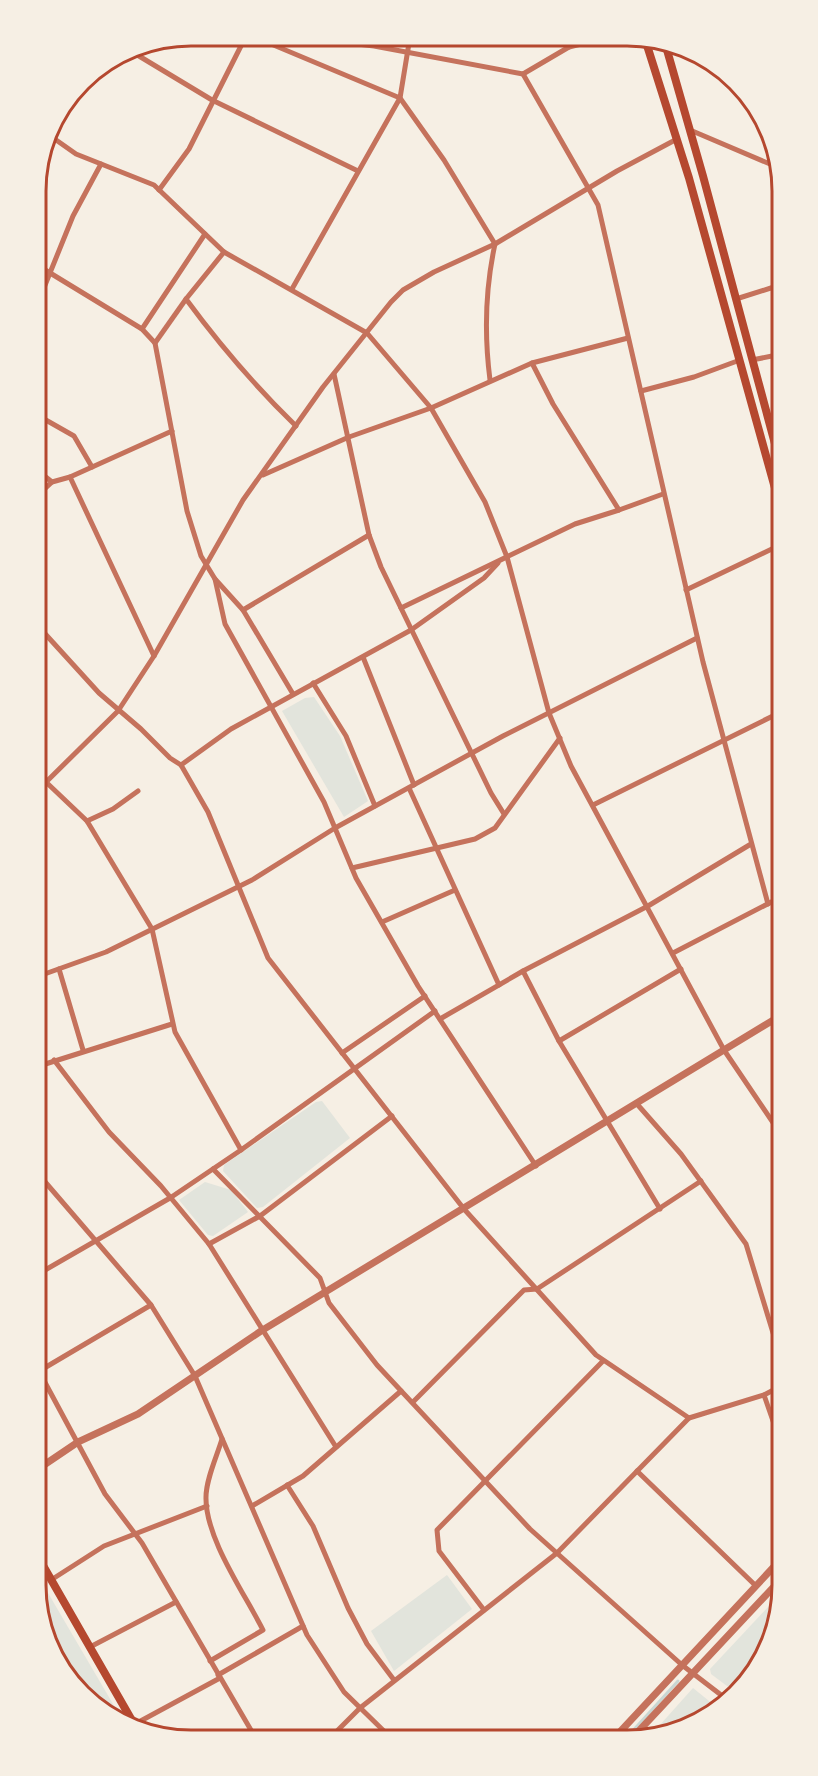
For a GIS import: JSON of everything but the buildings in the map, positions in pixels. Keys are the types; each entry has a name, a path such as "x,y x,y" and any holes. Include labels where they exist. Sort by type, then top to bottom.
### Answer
{"main road":[{"path":"648,48 677,139 772,476"},
{"path":"668,53 772,432"},
{"path":"46,1572 131,1716"}],"street":[{"path":"292,290 400,98 410,46"},
{"path":"366,47 523,74 573,46"},
{"path":"159,190 189,149 240,47"},
{"path":"278,47 400,98 444,160 495,244 488,278 485,337 490,380"},
{"path":"140,56 212,100 358,171"},
{"path":"523,74 598,205 697,638 768,904"},
{"path":"690,130 768,162"},
{"path":"241,1150 211,1100 172,1024 152,929 87,821 47,783 118,711 154,656 243,500 334,374 391,302 403,290 434,272 495,244 588,187 677,139"},
{"path":"56,140 76,154 159,190 224,252 255,272 292,290 367,333 432,408 485,502 507,557 549,713 560,738 592,805 724,1050 771,1120"},
{"path":"47,283 76,210 101,164"},
{"path":"142,329 206,234"},
{"path":"155,343 186,299 224,252"},
{"path":"47,271 142,329 155,343 193,535 215,579 243,610 293,694"},
{"path":"736,299 772,288"},
{"path":"186,299 235,360 296,426"},
{"path":"263,475 349,436 432,408 532,363 628,339"},
{"path":"752,360 772,356"},
{"path":"641,391 694,377 741,360"},
{"path":"532,363 553,404 619,510"},
{"path":"334,374 369,536 411,630 490,793 504,814"},
{"path":"47,421 74,436 92,467"},
{"path":"47,487 52,482 70,477 172,431"},
{"path":"70,477 154,656"},
{"path":"47,478 52,482"},
{"path":"401,608 575,524 663,494"},
{"path":"243,610 369,536"},
{"path":"686,590 772,549"},
{"path":"181,765 231,729 270,706 411,630 484,578 498,562"},
{"path":"215,579 225,624 324,802 352,868 425,996 536,1166"},
{"path":"47,635 118,711 141,729 170,758 181,765 208,812 267,958 464,1209 603,1361 690,1418"},
{"path":"46,973 105,952 239,886 335,828 472,753 697,638"},
{"path":"363,657 437,850 499,985"},
{"path":"313,683 346,736 375,806"},
{"path":"592,805 772,716"},
{"path":"352,868 437,850 475,839 495,828 560,738"},
{"path":"87,821 113,809 138,791"},
{"path":"440,1019 523,971 648,906 751,844"},
{"path":"382,922 455,890"},
{"path":"673,953 771,902"},
{"path":"59,969 83,1050"},
{"path":"559,1041 681,969"},
{"path":"523,971 559,1041 660,1209"},
{"path":"342,1053 425,996"},
{"path":"46,1270 170,1198 435,1011"},
{"path":"46,1464 78,1442 138,1414 261,1330 536,1166 771,1021"},
{"path":"46,1063 172,1024"},
{"path":"54,1060 109,1132 209,1244 336,1447"},
{"path":"637,1104 701,1181 746,1244 771,1327"},
{"path":"209,1244 260,1216 392,1116"},
{"path":"213,1169 320,1278 339,1317 401,1391 487,1480 530,1529 682,1665 721,1695"},
{"path":"413,1402 524,1290 537,1289 701,1181"},
{"path":"46,1183 151,1305 195,1376 303,1626 344,1692 382,1730"},
{"path":"46,1366 151,1305"},
{"path":"484,1610 442,1556 436,1535 437,1530 603,1361"},
{"path":"46,1386 105,1494 135,1533 251,1730"},
{"path":"252,1506 303,1476 401,1391"},
{"path":"338,1730 394,1680 557,1553 690,1418 771,1391"},
{"path":"764,1395 771,1416"},
{"path":"210,1661 263,1630 244,1593 231,1574 209,1519 206,1496 222,1438"},
{"path":"637,1471 756,1587"},
{"path":"287,1485 313,1526 348,1608 367,1644 394,1680"},
{"path":"51,1580 104,1546 207,1506"},
{"path":"622,1730 771,1570"},
{"path":"641,1728 771,1590"},
{"path":"90,1647 176,1602"},
{"path":"141,1720 303,1626"}],"shaded area":[{"path":"314,697 340,736 368,801 344,817 282,711 305,698"},
{"path":"322,1101 350,1138 263,1207 257,1208 223,1171 224,1165 316,1102"},
{"path":"205,1182 231,1190 248,1212 213,1236 208,1235 179,1200"},
{"path":"447,1575 472,1609 394,1671 371,1631"},
{"path":"47,1591 115,1708 82,1680 61,1649 51,1622"},
{"path":"770,1605 757,1649 736,1680 729,1687 711,1674 710,1669"},
{"path":"693,1688 711,1702 682,1718 659,1726"}],"waterway":[{"path":"634,1729 678,1681"}]}
